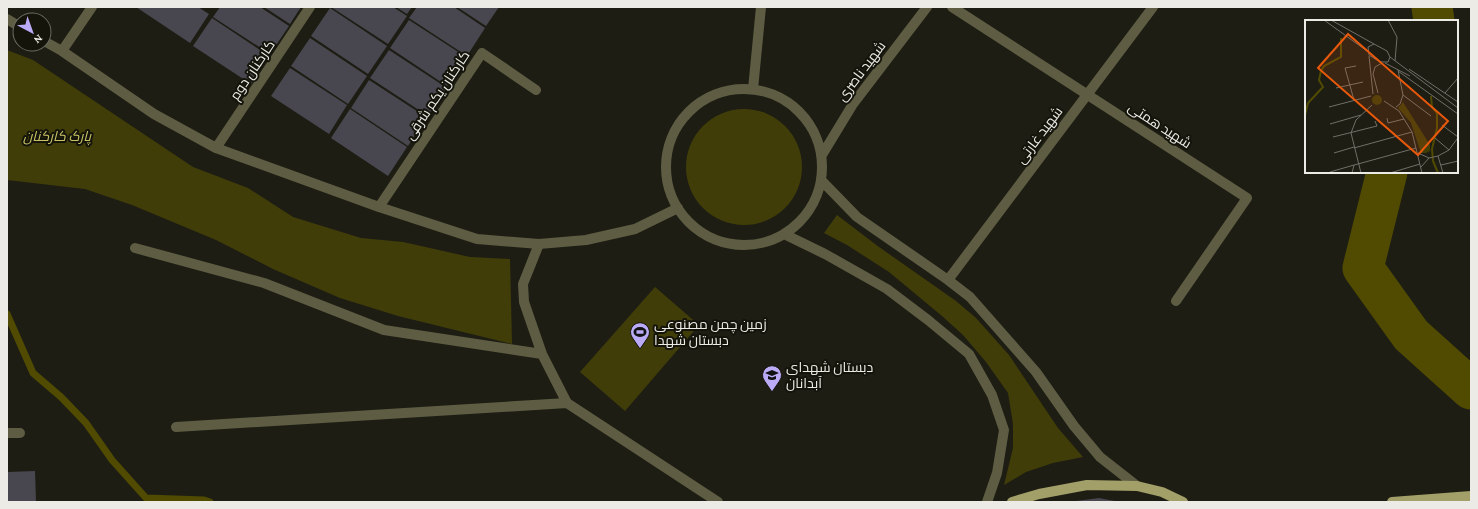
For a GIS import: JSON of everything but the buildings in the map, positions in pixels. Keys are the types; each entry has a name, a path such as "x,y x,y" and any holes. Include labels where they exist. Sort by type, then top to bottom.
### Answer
{"main road":[{"path":"1012,502 1039,494 1087,485 1137,486 1162,492 1183,502"},
{"path":"1392,502 1471,496"}],"street":[{"path":"62,51 92,7"},
{"name":"کارکنان دوم","path":"216,148 310,7"},
{"path":"753,89 761,7"},
{"name":"شهید ناصری","path":"822,155 854,104 927,7"},
{"name":"شهید همتی","path":"952,7 1247,198 1176,301"},
{"name":"شهید غارتی","path":"948,280 1152,7"},
{"path":"52,45 154,114 216,148 378,207 477,239 539,244 586,240 635,229 678,208"},
{"name":"کارکنان یکم شرقی","path":"378,207 482,53 536,90"},
{"path":"739,89 753,89 767,92 781,98 793,106 804,116 812,128 822,155 821,180 818,193 804,216 795,226 784,234 771,240 756,244 741,245 726,243 711,238 698,230 687,220 678,208 671,195 667,181 666,167 672,138 678,126 687,114 698,104 710,97 739,89"},
{"path":"821,180 857,217 970,297 1003,332 1036,372 1074,426 1100,457 1137,486"},
{"path":"784,234 825,254 887,289 969,354 992,394 1004,430 997,473 987,502"},
{"path":"539,244 532,265 523,284 524,302 542,354 567,403 718,502"},
{"path":"135,248 264,283 384,330 542,354"},
{"path":"176,427 567,403"},
{"path":"7,433 20,433"}],"green space":[{"name":"پارک کارکنان","path":"7,50 33,60 193,167 248,188 293,217 361,238 403,242 470,257 510,259 512,344 398,316 340,298 273,269 216,240 132,205 85,189 7,180"},
{"path":"744,109 766,113 785,126 798,145 802,167 798,189 785,208 766,221 744,225 722,221 703,208 690,189 686,167 690,145 703,126 722,113"},
{"path":"837,215 879,247 956,301 976,318 1009,355 1058,428 1083,457 1053,463 1026,472 1004,485 1013,448 1013,424 1008,393 986,362 963,335 942,316 889,272 847,245 824,233"},
{"name":"زمین چمن مصنوعی دبستان شهدا","path":"655,287 699,325 625,411 580,372"}],"waterway":[{"path":"1432,7 1434,20"},
{"path":"1387,173 1363,268 1411,335 1471,389"},
{"path":"7,314 33,373 61,397 86,423 112,460 146,498 204,500 210,502"}],"place":[{"name":"زمین چمن مصنوعی دبستان شهدا","path":"640,349"},
{"name":"دبستان شهدای آبدانان","path":"772,392"}]}
